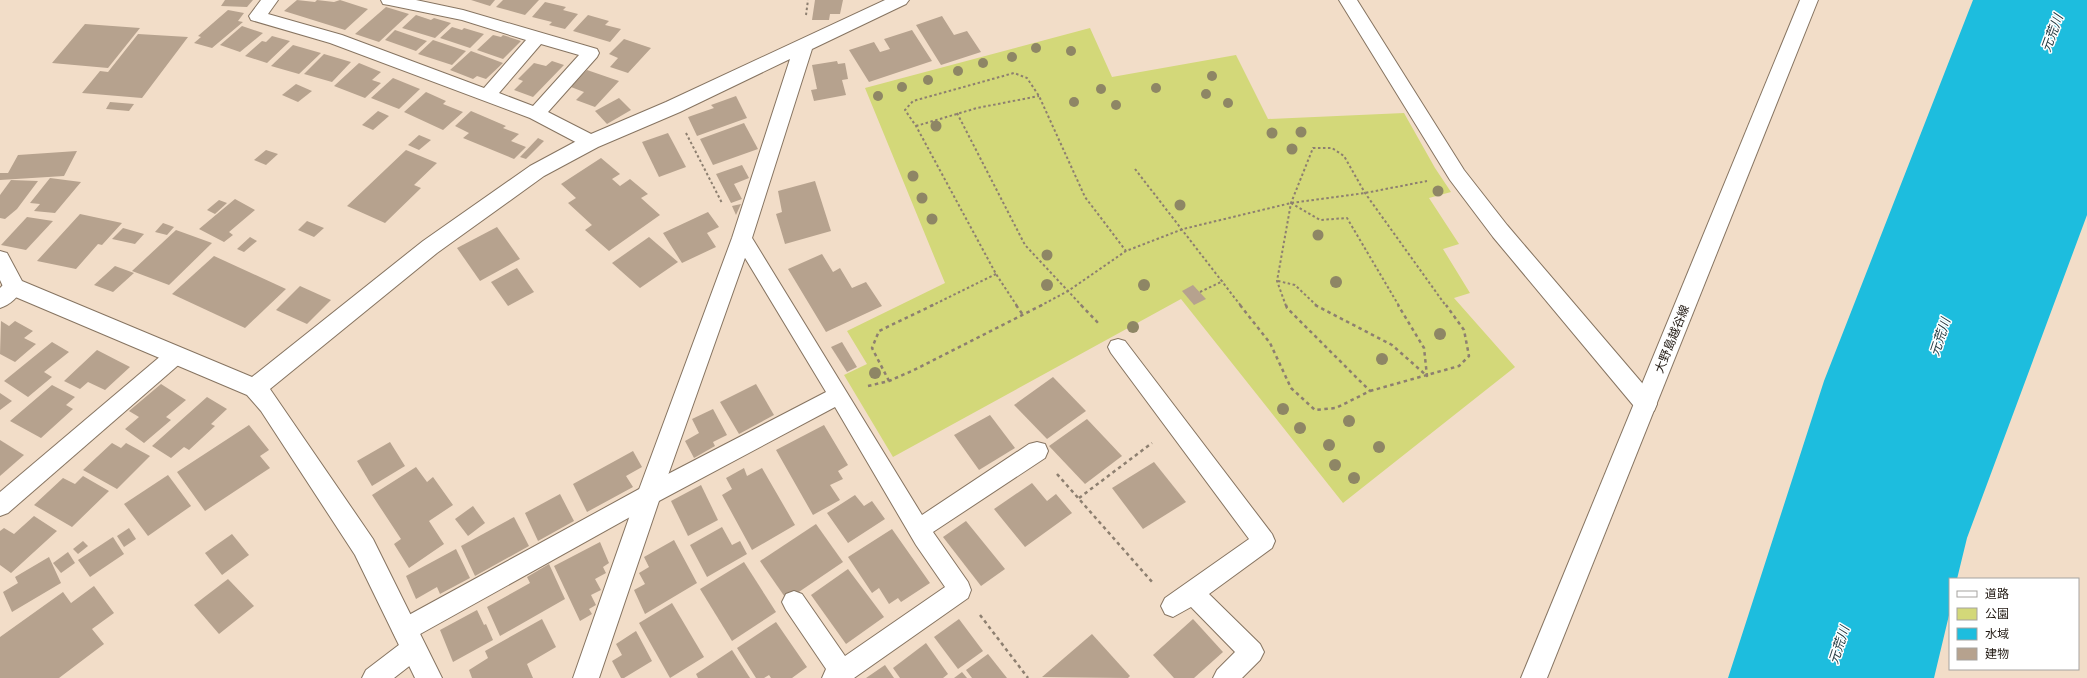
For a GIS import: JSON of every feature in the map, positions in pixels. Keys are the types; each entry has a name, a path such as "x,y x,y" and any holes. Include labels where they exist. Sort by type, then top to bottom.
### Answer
{"street":[{"path":"255,388 430,247 537,171 591,142 673,107 900,0"},
{"path":"1348,0 1457,175 1500,231 1646,404"},
{"name":"大野島越谷線","path":"1534,678 1809,0"},
{"path":"586,678 649,495 741,239 804,45"},
{"path":"0,259 7,294 176,355 255,388 268,404 364,547 408,639 429,678"}],"lane":[{"path":"270,0 257,16 336,40 536,114 591,142"},
{"path":"389,0 463,15 591,53 536,114"},
{"path":"487,96 538,37"},
{"path":"741,239 839,395 919,529 960,590 838,675 794,602"},
{"path":"1118,347 1264,541 1173,606"},
{"path":"0,506 176,355"},
{"path":"374,678 408,639 649,495 839,395"},
{"path":"919,529 1037,451"},
{"path":"1192,593 1252,652 1225,678"}],"path":[{"path":"1023,315 996,274 916,126 904,110 913,101 1014,73 1027,78 1039,96 1085,197 1126,251"},
{"path":"916,126 957,113 1005,101 1039,96"},
{"path":"673,107 741,239"},
{"path":"957,113 1025,245 1118,347"},
{"path":"1135,169 1270,343 1292,388 1315,410 1336,408 1370,391 1459,366 1469,356 1464,330 1365,193 1344,156 1332,148 1313,148 1291,203 1277,281 1288,308 1370,391"},
{"path":"839,395 889,381 914,370 1068,291 1126,251 1183,229 1291,203 1365,193 1457,175"},
{"path":"1291,203 1320,220 1347,218 1424,348 1427,376"},
{"path":"889,381 872,348 879,331 996,274"},
{"path":"1200,292 1223,281"},
{"path":"1277,281 1295,286 1318,306 1392,345 1427,376"},
{"path":"1079,498 1176,425"},
{"path":"1037,451 1173,606"},
{"path":"960,590 1028,678"}],"green space":[{"path":"1090,28 1112,77 1236,55 1268,119 1404,113 1435,168 1451,192 1429,198 1459,244 1443,249 1470,293 1454,298 1515,367 1343,503 1181,299 893,457 844,375 867,364 847,331 945,283 865,88"}],"water":[{"name":"元荒川","path":"1973,0 2087,0 2087,215 1967,538 1957,578 1949,578 1949,615 1934,678 1728,678 1824,381"}],"building":[{"path":"225,0 253,0 247,7 221,6"},
{"path":"297,0 334,2 340,0 368,9 345,30 284,11"},
{"path":"471,0 495,0 490,6"},
{"path":"503,0 539,0 525,15 496,7"},
{"path":"815,0 843,0 840,14 830,14 829,20 812,20"},
{"path":"545,2 566,7 563,10 578,14 565,29 549,25 552,22 532,17"},
{"path":"386,7 409,14 379,42 355,34"},
{"path":"228,10 244,13 238,21 243,22 212,48 194,43 201,37 198,36"},
{"path":"416,15 431,20 434,18 451,23 435,38 402,28"},
{"path":"588,15 609,21 605,25 621,29 610,42 573,31"},
{"path":"942,16 954,35 967,31 981,52 941,65 916,25"},
{"path":"85,24 140,28 108,68 52,63"},
{"path":"242,26 263,33 240,52 220,45"},
{"path":"452,27 462,30 464,28 484,34 470,48 440,38"},
{"path":"395,30 427,41 416,51 385,40"},
{"path":"912,30 932,61 869,82 849,50 874,42 880,52 890,49 884,39"},
{"path":"138,34 188,37 142,98 82,93 100,71 108,72"},
{"path":"493,35 501,37 503,35 521,41 503,59 477,50"},
{"path":"272,36 290,41 267,63 245,56 262,41 266,42"},
{"path":"624,39 651,48 628,73 610,67 618,58 609,54"},
{"path":"433,40 466,51 452,65 418,54"},
{"path":"293,45 321,53 299,74 271,66"},
{"path":"471,51 503,63 486,79 477,76 473,79 450,70"},
{"path":"324,54 351,62 332,82 304,74"},
{"path":"552,61 564,65 533,97 514,90 523,81 518,79 534,63 546,66"},
{"path":"837,61 838,64 845,63 848,79 842,80 846,95 814,101 811,90 817,89 812,65"},
{"path":"359,63 381,72 372,80 381,83 365,98 334,86"},
{"path":"587,70 619,81 595,107 576,100 584,92 571,87"},
{"path":"393,78 420,89 399,109 371,98"},
{"path":"296,84 312,91 298,102 282,95"},
{"path":"426,92 446,101 443,104 463,112 443,130 404,112"},
{"path":"736,96 747,118 697,136 688,117 714,108 711,105"},
{"path":"619,98 631,110 607,124 595,111"},
{"path":"110,102 134,104 129,111 106,109"},
{"path":"378,111 389,116 373,130 362,125"},
{"path":"471,111 506,126 503,128 519,134 511,141 526,147 514,159 463,138 469,133 455,126"},
{"path":"744,123 758,149 713,165 700,139"},
{"path":"668,133 686,167 659,177 642,142"},
{"path":"419,135 431,140 419,150 408,145"},
{"path":"538,138 544,141 526,159 520,157"},
{"path":"266,150 278,154 266,165 254,160"},
{"path":"406,150 437,163 414,185 421,188 385,223 347,206"},
{"path":"77,151 64,176 0,180 0,173 8,173 18,155"},
{"path":"601,158 620,174 612,179 620,186 630,179 648,194 641,198 660,215 609,251 585,230 592,225 568,203 576,198 561,184"},
{"path":"742,165 749,178 734,184 742,199 731,203 716,174"},
{"path":"50,178 81,182 55,213 34,211 40,204 30,203"},
{"path":"11,180 38,181 17,209 5,219 0,218 0,195"},
{"path":"815,181 831,231 785,244 776,214 782,212 778,191"},
{"path":"235,199 255,210 229,232 233,235 224,242 199,229"},
{"path":"219,200 227,203 215,214 207,210"},
{"path":"741,204 736,215 732,206"},
{"path":"708,212 719,227 707,233 716,247 682,263 663,233"},
{"path":"80,214 122,223 102,245 98,244 76,269 37,261"},
{"path":"27,217 53,221 26,250 1,245"},
{"path":"307,221 324,228 314,237 298,230"},
{"path":"163,223 174,227 167,235 155,232"},
{"path":"497,227 520,259 480,281 457,248"},
{"path":"123,228 144,234 135,244 112,239"},
{"path":"176,230 212,243 169,285 132,271"},
{"path":"250,237 257,241 244,252 237,249"},
{"path":"649,237 678,262 640,288 612,263"},
{"path":"822,254 833,272 840,268 852,288 866,282 882,306 826,332 788,269"},
{"path":"214,256 286,289 245,328 172,294"},
{"path":"115,266 134,273 113,292 94,285"},
{"path":"517,268 534,292 508,306 491,282"},
{"path":"1193,285 1206,299 1194,305 1182,291"},
{"path":"300,286 331,300 307,324 276,310"},
{"path":"1,321 9,326 15,321 33,331 24,338 36,344 15,362 0,354"},
{"path":"52,342 69,352 44,372 52,377 28,397 4,381"},
{"path":"842,342 857,367 847,372 831,347"},
{"path":"97,350 130,367 105,390 88,382 80,389 64,381"},
{"path":"1053,377 1086,411 1047,439 1014,405"},
{"path":"161,384 186,400 166,417 171,420 144,443 125,429 139,417 129,411"},
{"path":"756,384 774,415 739,434 720,402"},
{"path":"52,385 75,397 66,405 73,409 41,438 10,421"},
{"path":"0,393 12,401 0,410"},
{"path":"207,397 227,409 211,424 215,426 189,450 184,447 171,458 152,446"},
{"path":"713,409 727,435 713,442 715,446 694,458 685,441 699,433 692,419"},
{"path":"990,415 1015,448 979,470 954,435"},
{"path":"1087,419 1122,456 1085,484 1049,446"},
{"path":"249,425 269,450 260,456 270,468 205,511 177,472"},
{"path":"824,425 848,465 838,471 843,479 830,485 840,500 813,515 776,450"},
{"path":"0,440 24,455 0,476"},
{"path":"390,442 405,466 372,486 357,461"},
{"path":"112,443 121,448 126,443 150,456 117,489 83,470"},
{"path":"633,451 642,467 626,476 633,487 587,512 573,484"},
{"path":"1154,462 1186,502 1143,529 1112,488"},
{"path":"416,467 427,482 433,477 453,505 429,521 444,544 409,568 394,544 401,539 372,495"},
{"path":"744,468 747,476 762,468 795,525 752,550 722,495 732,489 726,478"},
{"path":"168,475 191,506 148,536 124,504"},
{"path":"83,476 109,491 72,527 34,505 63,478 75,484"},
{"path":"1032,483 1047,501 1056,494 1072,513 1025,547 994,509"},
{"path":"701,485 718,520 688,536 671,501"},
{"path":"560,494 574,521 538,541 525,513"},
{"path":"855,495 864,506 872,501 885,519 848,543 827,513"},
{"path":"473,506 485,523 468,536 455,519"},
{"path":"34,516 57,531 11,573 0,565 0,531 4,528 14,534"},
{"path":"514,517 529,546 475,576 461,546"},
{"path":"966,521 1005,569 981,586 943,537"},
{"path":"816,524 843,562 787,600 760,561"},
{"path":"722,527 732,545 740,541 747,554 707,577 690,545"},
{"path":"129,528 136,539 124,547 117,536"},
{"path":"892,529 930,583 901,602 898,598 889,604 879,588 872,593 848,557"},
{"path":"232,534 249,555 222,575 205,553"},
{"path":"113,537 124,554 90,577 78,560"},
{"path":"674,540 697,583 645,614 634,590 645,584 639,573 649,567 644,557"},
{"path":"83,541 88,546 78,554 73,549"},
{"path":"600,542 609,563 603,567 606,573 595,579 601,590 591,595 596,605 589,609 592,614 580,621 554,566"},
{"path":"456,549 470,578 440,594 437,587 416,599 406,576"},
{"path":"68,552 75,563 61,573 53,563"},
{"path":"49,557 61,583 12,612 3,592 18,583 15,577"},
{"path":"744,562 776,612 732,641 700,589"},
{"path":"549,564 565,599 500,636 487,607 530,583 527,577"},
{"path":"848,569 884,617 846,644 811,595"},
{"path":"228,579 254,606 219,634 194,605"},
{"path":"94,586 114,613 92,629 104,644 59,678 0,678 0,637 63,592 71,603"},
{"path":"672,603 704,657 670,678 639,623"},
{"path":"477,610 484,625 486,624 493,640 453,662 440,630"},
{"path":"542,619 556,647 527,664 533,678 472,678 469,670 488,658 485,651"},
{"path":"959,619 983,651 958,669 934,637"},
{"path":"1193,619 1223,652 1194,678 1174,678 1153,655"},
{"path":"776,622 807,667 792,678 771,678 769,675 764,678 756,678 737,648"},
{"path":"636,631 652,661 624,678 621,678 612,661 622,655 616,644"},
{"path":"1092,634 1130,676 1128,678 1042,677"},
{"path":"926,643 948,674 943,678 900,678 893,668"},
{"path":"732,650 750,678 698,678 696,674"},
{"path":"988,654 1007,678 972,678 966,670"},
{"path":"885,665 894,678 866,678"},
{"path":"962,672 967,678 954,678"}]}
